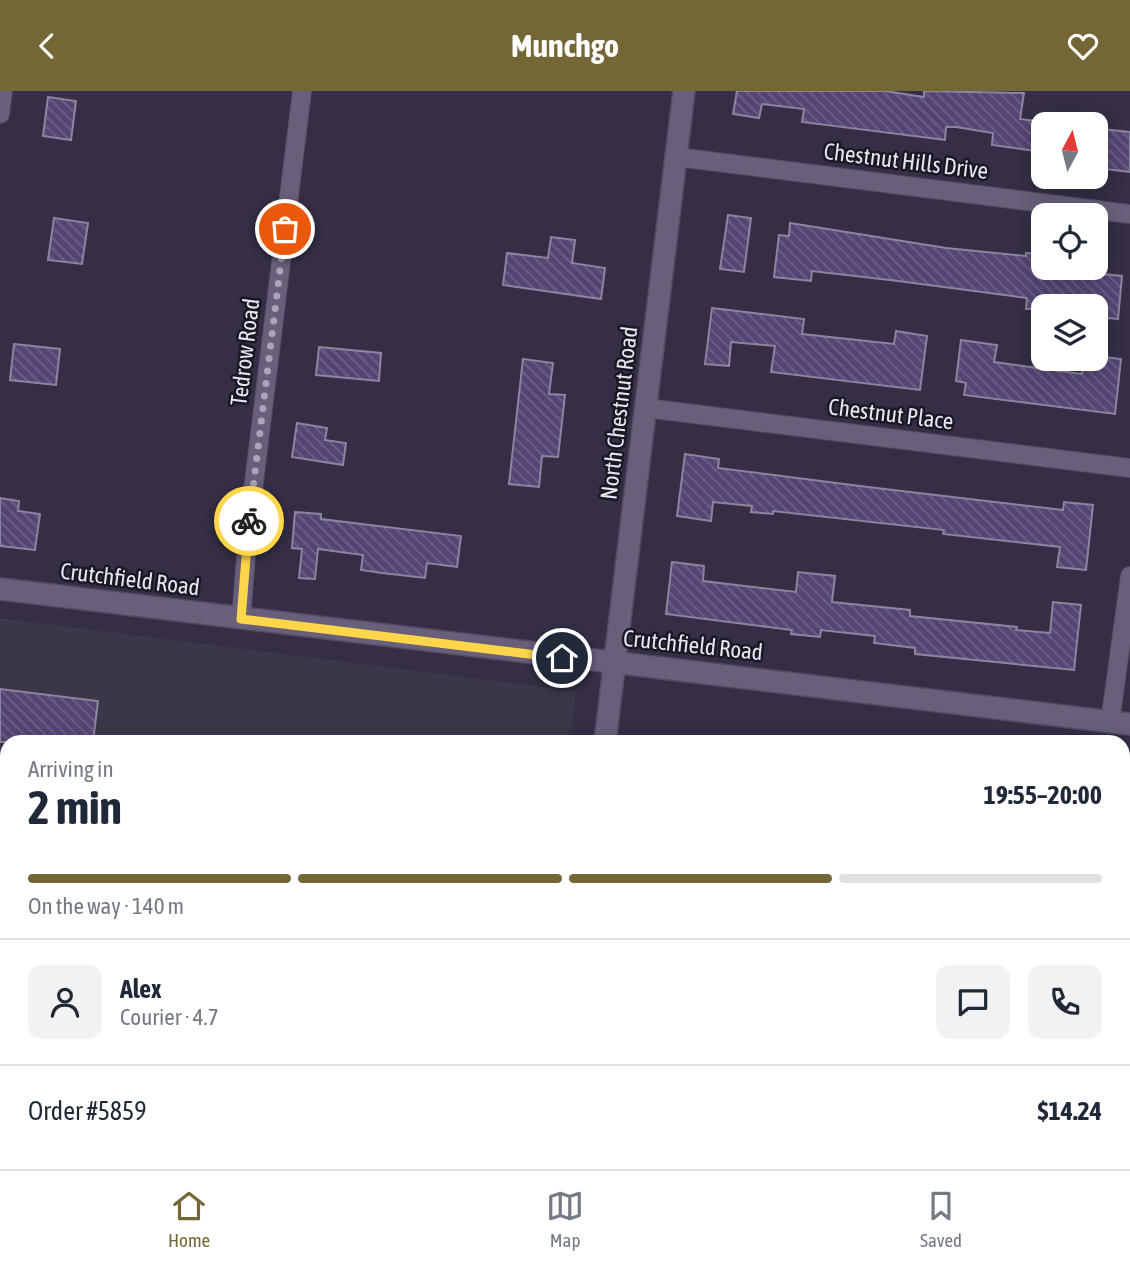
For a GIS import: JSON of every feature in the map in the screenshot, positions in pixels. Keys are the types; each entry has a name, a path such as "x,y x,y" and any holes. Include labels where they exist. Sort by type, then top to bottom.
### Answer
{"street":[{"path":"0,114 3,91"},
{"name":"Tedrow Road","path":"241,619 248,531 302,91"},
{"name":"North Chestnut Road","path":"606,735 684,91"},
{"name":"Chestnut Hills Drive","path":"677,157 1130,214"},
{"name":"Chestnut Place","path":"646,408 1130,468"},
{"path":"1120,723 1130,576"},
{"name":"Crutchfield Road","path":"0,589 1120,723"}],"shaded area":[{"path":"0,618 576,691 571,735 0,735"}],"building":[{"path":"737,91 885,91 924,97 924,91 1024,93 1020,119 1031,120 1031,150 992,145 993,133 956,127 946,127 945,140 802,122 804,109 762,104 759,118 733,114"},
{"path":"48,97 76,101 71,140 43,136"},
{"path":"1108,130 1130,132 1130,172 1108,169"},
{"path":"728,215 751,218 744,272 720,269"},
{"path":"54,218 88,223 82,264 48,260"},
{"path":"790,223 946,248 1026,256 1026,253 1031,253 1031,280 1108,280 1108,275 1122,276 1118,319 1108,318 1108,294 1031,294 1031,309 1026,309 1027,298 898,281 812,271 811,281 774,277 779,235 789,236"},
{"path":"551,237 575,240 572,263 605,268 601,299 503,285 507,253 548,258"},
{"path":"712,308 804,319 802,334 894,344 896,331 927,336 920,390 771,372 775,346 731,342 729,366 705,364"},
{"path":"961,340 997,345 994,362 1031,367 1031,371 1082,374 1082,371 1108,371 1108,357 1121,359 1115,414 964,395 966,383 956,381"},
{"path":"14,344 60,349 56,385 10,380"},
{"path":"319,347 381,353 379,381 316,375"},
{"path":"523,359 553,363 549,394 565,395 558,457 542,456 539,487 509,484"},
{"path":"297,423 327,428 325,440 346,443 343,465 292,457"},
{"path":"685,454 719,459 718,468 868,487 1063,510 1064,502 1093,505 1086,570 1057,567 1060,547 943,534 944,530 773,511 773,514 751,512 752,506 713,502 711,521 677,516"},
{"path":"0,498 19,501 18,511 40,514 35,550 0,546"},
{"path":"295,512 321,514 321,519 461,536 457,567 427,563 425,578 382,573 361,570 363,555 318,549 315,579 299,578 302,549 292,548"},
{"path":"672,562 704,566 703,581 796,592 798,572 835,576 832,602 910,610 910,616 1017,627 1016,630 1050,633 1053,602 1081,605 1074,670 915,654 915,648 874,643 875,636 821,630 820,637 791,634 792,630 666,614"},
{"path":"0,689 98,701 94,735 0,735"}],"way so far":[{"path":"249,521 285,229"}],"route":[{"path":"249,521 241,619 562,658"}]}
